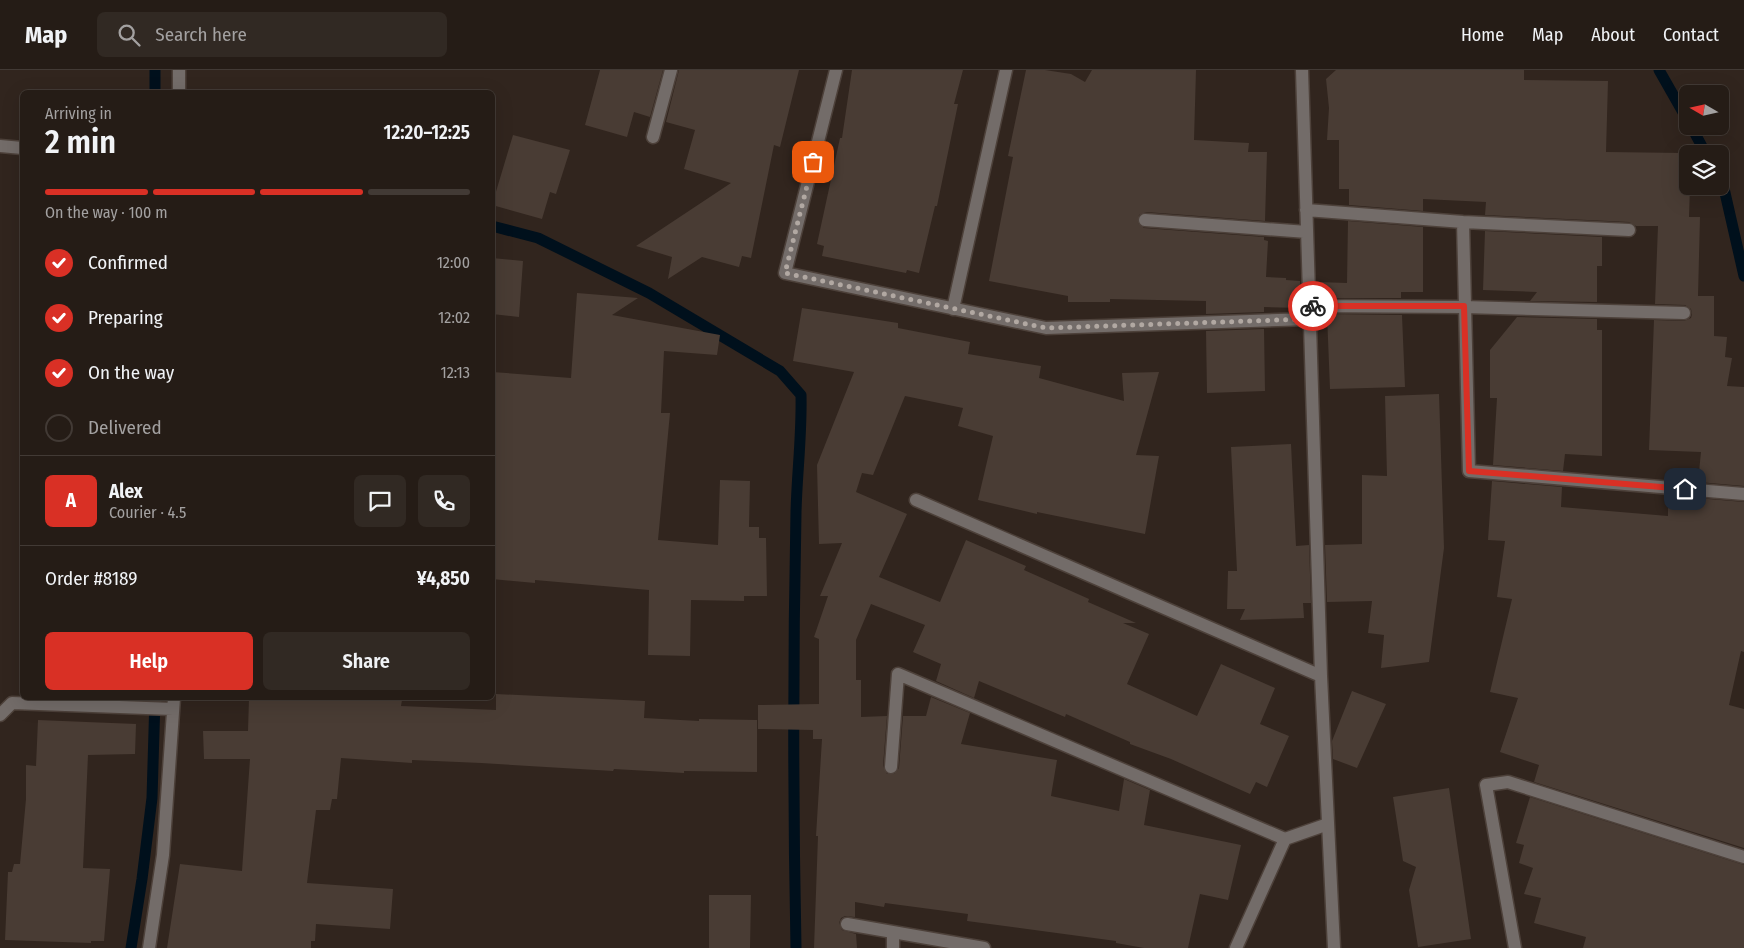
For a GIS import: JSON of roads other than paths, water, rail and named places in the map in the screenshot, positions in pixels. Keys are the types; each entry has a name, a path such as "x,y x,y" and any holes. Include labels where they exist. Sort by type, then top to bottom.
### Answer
{"street":[{"path":"179,70 179,90"},
{"path":"652,137 671,70"},
{"path":"836,70 785,273 1046,328 1309,319"},
{"path":"953,309 1006,70"},
{"path":"1302,70 1321,676 1334,948"},
{"path":"0,146 20,148"},
{"path":"1306,210 1463,222 1629,230"},
{"path":"1146,220 1307,232"},
{"path":"1463,222 1469,471 1744,494"},
{"path":"1309,306 1464,306 1684,313"},
{"path":"916,500 1321,676"},
{"path":"891,767 898,674 1286,839 1328,824"},
{"path":"0,714 12,703 144,708 170,705 163,855 149,948"},
{"path":"1515,948 1486,786 1508,782 1744,856"},
{"path":"1236,948 1286,839"},
{"path":"846,924 984,948"},
{"path":"893,932 893,948"}],"waterway":[{"path":"155,70 155,90"},
{"path":"1659,70 1679,105"},
{"path":"1696,135 1701,145"},
{"path":"1726,195 1744,276"},
{"path":"495,227 538,238 649,293 780,371 801,395 794,621 796,948"},
{"path":"131,948 152,798 155,700"}]}
